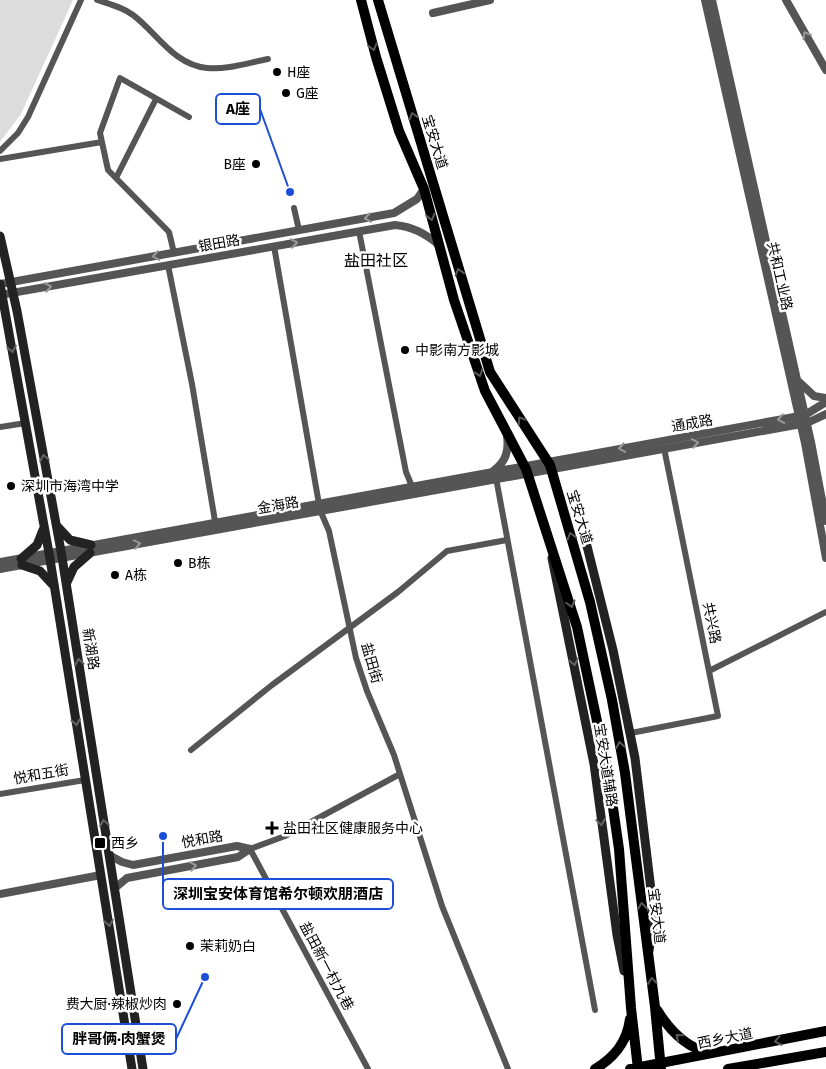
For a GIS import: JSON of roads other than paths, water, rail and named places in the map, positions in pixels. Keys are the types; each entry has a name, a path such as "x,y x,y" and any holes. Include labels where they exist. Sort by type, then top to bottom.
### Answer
{"main road":[{"name":"宝安大道","path":"361,0 399,131 424,189 454,300 485,391 526,469 547,528 577,627 608,773 619,849 635,1068"},
{"name":"宝安大道","path":"378,0 490,372 555,464 590,602 612,700 625,772 661,1066"},
{"name":"新湖路","path":"0,236 11,282 62,554 143,1069"},
{"name":"新湖路","path":"0,284 50,557 132,1069"},
{"path":"56,523 70,540 90,549 74,567 66,584"},
{"path":"44,524 37,545 22,562 40,571 55,587"},
{"name":"宝安大道辅路","path":"585,538 631,733 652,898 653,930 648,954"},
{"path":"655,1007 681,1040 696,1050 713,1054"},
{"path":"595,1069 613,1056 623,1042 629,1025 631,1008"},
{"name":"西乡大道","path":"635,1068 661,1066 826,1031"},
{"path":"728,1069 826,1052"}],"street":[{"path":"0,151 18,133 28,117 80,0"},
{"path":"97,0 120,8 134,16 176,56 193,65 218,68 268,59"},
{"path":"433,13 490,0"},
{"name":"共和工业路","path":"705,0 826,521"},
{"name":"共和工业路","path":"712,0 798,381 826,558"},
{"path":"786,0 826,70"},
{"path":"174,253 169,232 108,170 100,133 120,78 189,117"},
{"path":"116,178 156,99"},
{"path":"0,159 102,142"},
{"name":"银田路","path":"0,284 394,213 417,199 424,189"},
{"path":"294,208 299,230"},
{"path":"394,213 400,215 401,218 399,223 395,224"},
{"name":"银田路","path":"1,295 395,224 410,226 424,233 438,244"},
{"path":"359,231 406,472 414,490"},
{"name":"盐田街","path":"274,246 319,507 329,531 344,595 349,627 367,691 400,774 442,906 508,1069"},
{"path":"168,265 192,384 215,525"},
{"path":"798,381 814,396 826,398"},
{"name":"通成路","path":"555,464 803,419 826,402"},
{"name":"通成路","path":"555,464 664,448 826,414"},
{"path":"0,427 26,423"},
{"path":"506,432 507,453 494,475 595,1010"},
{"name":"共兴路","path":"631,733 718,716 664,448"},
{"name":"金海路","path":"0,569 22,562 215,525 555,464"},
{"path":"191,750 349,627 398,592 447,551 507,540"},
{"name":"金海路","path":"0,562 22,562"},
{"path":"709,671 826,612"},
{"path":"250,848 285,836 400,774"},
{"name":"悦和五街","path":"0,794 85,780"},
{"name":"悦和路","path":"109,854 122,862 133,865 236,846 250,848"},
{"name":"悦和路","path":"114,888 126,878 238,857 250,848"},
{"name":"盐田新一村九巷","path":"250,848 368,1069"},
{"path":"0,894 101,875"}],"place":[{"name":"H座","path":"277,72"},
{"name":"G座","path":"286,93"},
{"name":"B座","path":"256,164"},
{"name":"A座","path":"290,192"},
{"name":"中影南方影城","path":"405,350"},
{"name":"深圳市海湾中学","path":"11,486"},
{"name":"B栋","path":"178,563"},
{"name":"A栋","path":"115,575"},
{"name":"盐田社区健康服务中心","path":"272,828"},
{"name":"深圳宝安体育馆希尔顿欢朋酒店","path":"163,836"},
{"name":"西乡","path":"100,843"},
{"name":"茉莉奶白","path":"190,946"},
{"name":"胖哥俩·肉蟹煲","path":"205,977"},
{"name":"费大厨·辣椒炒肉","path":"177,1004"}],"district":[{"name":"盐田社区","path":"376,260"}]}
